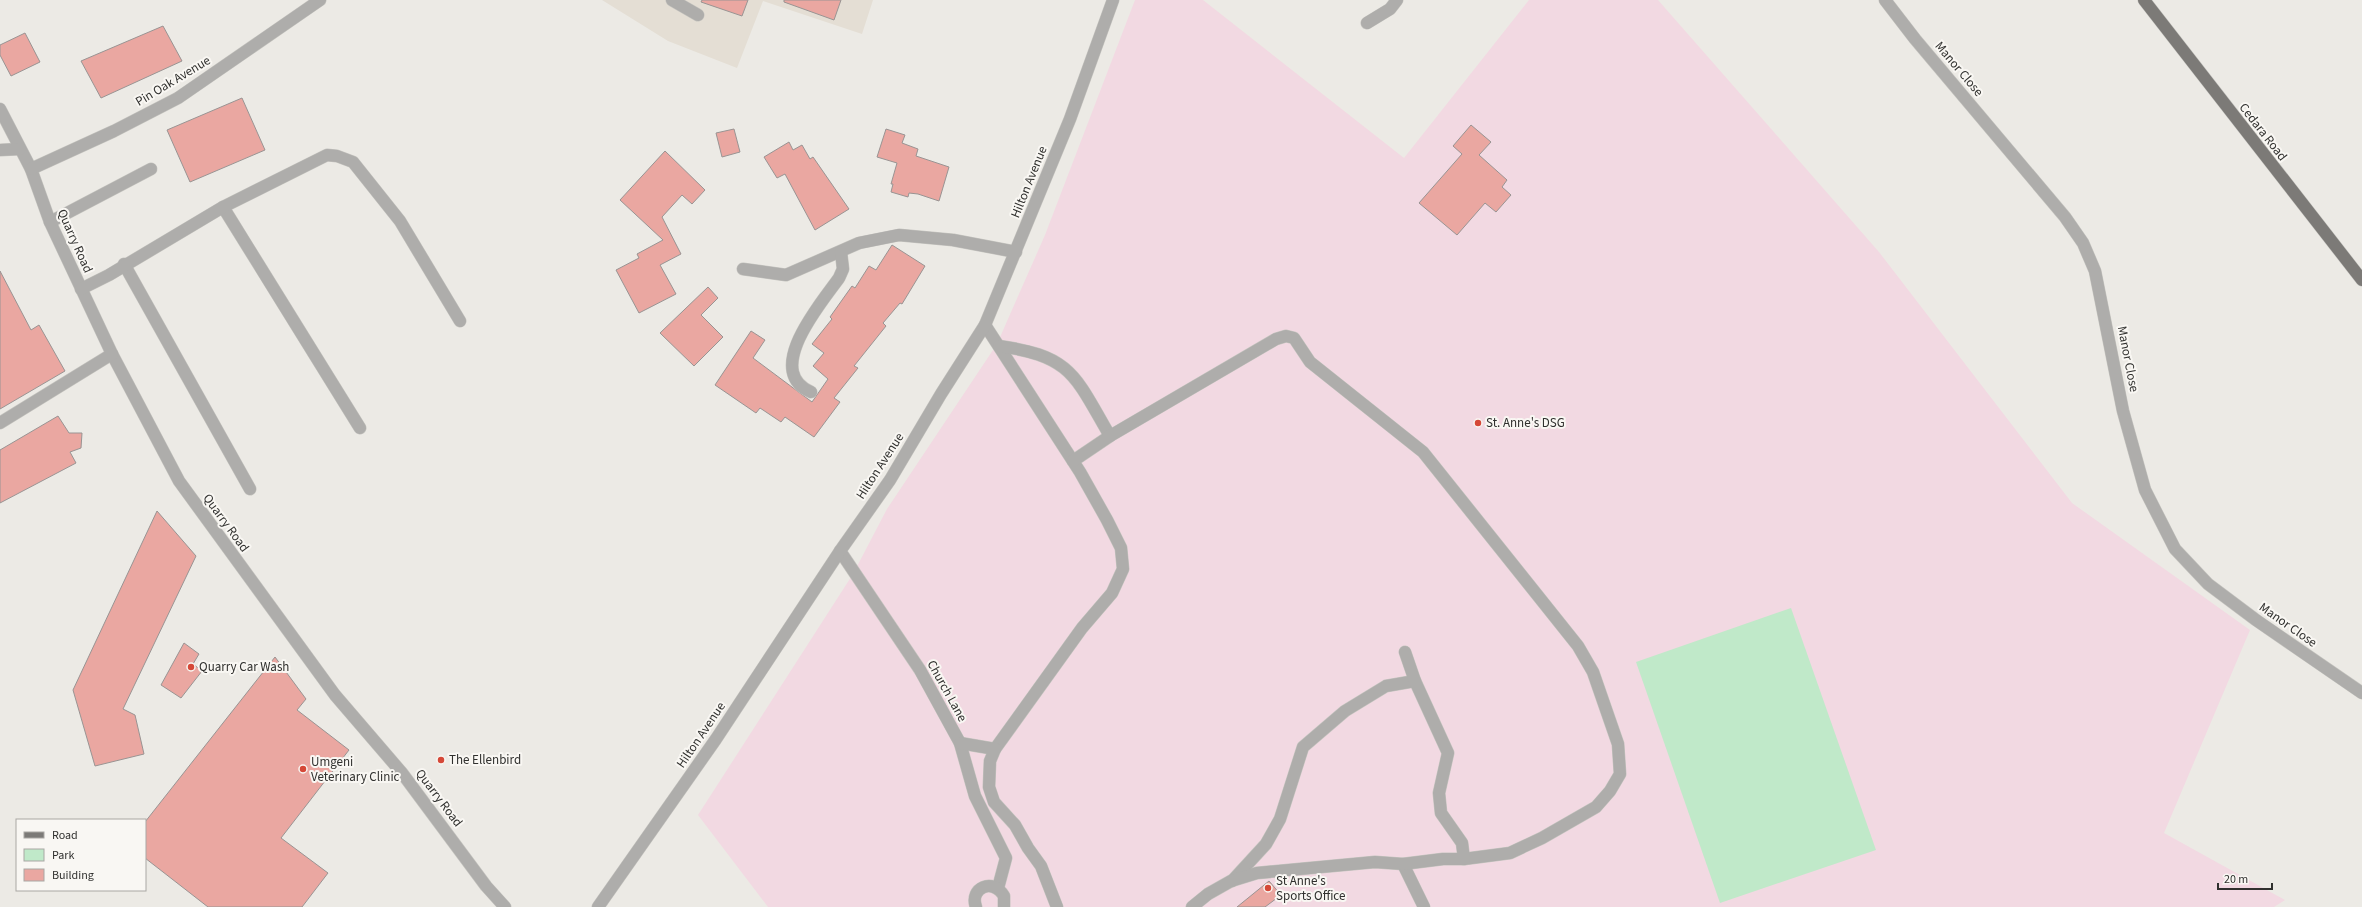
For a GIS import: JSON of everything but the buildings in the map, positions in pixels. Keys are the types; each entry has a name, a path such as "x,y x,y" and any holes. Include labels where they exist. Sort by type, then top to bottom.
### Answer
{"main road":[{"name":"Cedara Road","path":"2144,0 2362,280"}],"street":[{"name":"Pin Oak Avenue","path":"31,169 114,131 178,98 320,0"},
{"path":"672,0 698,15"},
{"name":"Hilton Avenue","path":"598,907 720,732 840,550 890,480 941,394 986,325 1070,118 1113,0"},
{"path":"1367,22 1390,9 1397,0"},
{"name":"Manor Close","path":"1885,0 1915,39 2065,217 2083,243 2095,271 2123,411 2145,490 2175,549 2208,584 2256,620 2362,693"},
{"name":"Quarry Road","path":"0,110 31,169 50,222 112,354 179,481 335,695 402,773 486,886 505,907"},
{"path":"0,150 20,149"},
{"path":"81,288 223,208 327,155 344,158 353,162 400,221 460,320"},
{"path":"50,222 152,169"},
{"path":"223,208 360,428"},
{"path":"743,269 786,275 859,243 899,235 953,240 1016,252"},
{"path":"811,392 804,389 795,379 792,362 795,350 804,329 839,278 843,269 841,252"},
{"path":"124,264 250,489"},
{"path":"986,325 1072,461 1121,548 1123,569 1112,593 1082,628 995,749 990,761 989,788 994,802 1015,825 1028,848 1042,866 1057,907"},
{"path":"1072,461 1110,436 1276,339 1286,336 1294,338 1310,362 1423,452 1578,646 1593,672 1618,744 1620,774 1610,791 1596,807 1510,853 1464,859 1443,859 1403,864 1375,862 1257,873 1231,881 1208,894 1192,907"},
{"path":"999,346 1030,350 1063,366 1075,377 1110,436"},
{"path":"0,423 112,354"},
{"name":"Church Lane","path":"840,550 920,670 960,743 975,796 1006,858 998,888"},
{"path":"1405,652 1415,681 1448,753 1439,793 1441,813 1462,843 1464,859"},
{"path":"1231,881 1266,844 1280,819 1303,747 1345,712 1386,686 1415,681"},
{"path":"960,743 995,749"},
{"path":"1403,864 1424,907"},
{"path":"976,907 975,899 981,888 991,886 998,888 1004,896 1004,907"}],"shaded area":[{"path":"602,0 873,0 862,34 763,1 737,68 668,41"},
{"name":"St. Anne's DSG","path":"1135,0 1203,0 1404,158 1529,0 1658,0 1879,252 2072,503 2250,630 2164,833 2285,900 2274,907 768,907 698,815 853,574 887,509 997,344 1045,235"}],"green space":[{"path":"1791,608 1876,850 1720,903 1636,662"}],"place":[{"name":"St. Anne's DSG","path":"1478,423"},
{"name":"Quarry Car Wash","path":"191,667"},
{"name":"The Ellenbird","path":"441,760"},
{"name":"Umgeni Veterinary Clinic","path":"303,769"},
{"name":"St Anne's Sports Office","path":"1268,888"}]}
